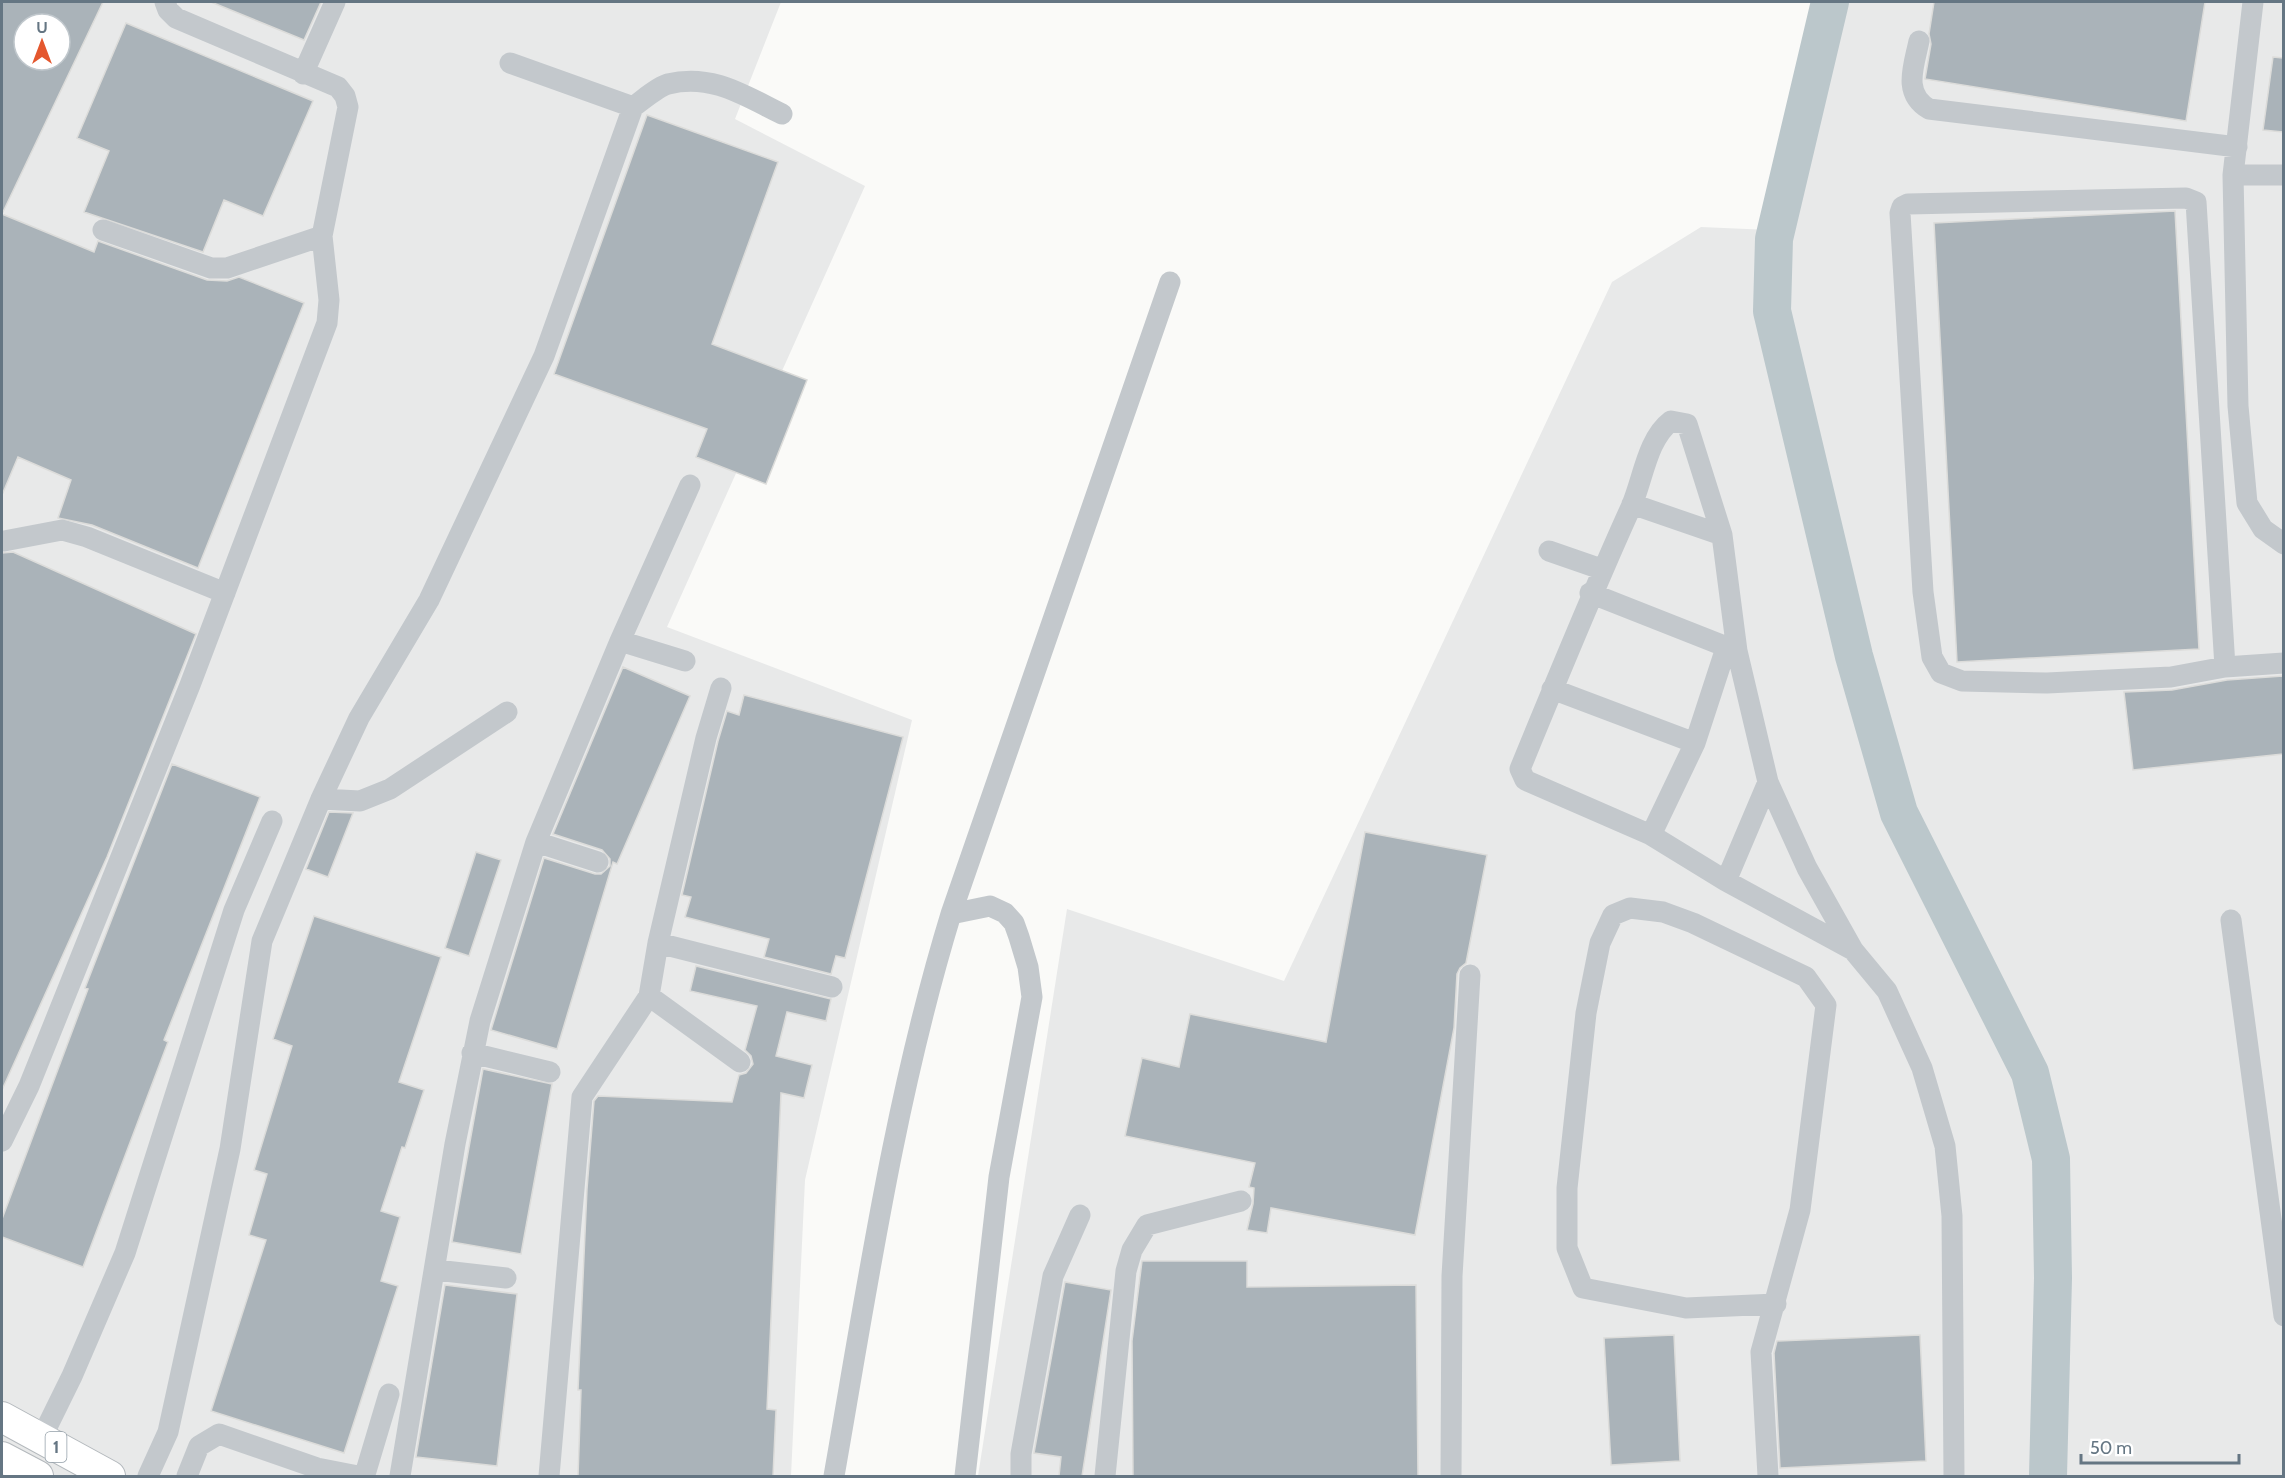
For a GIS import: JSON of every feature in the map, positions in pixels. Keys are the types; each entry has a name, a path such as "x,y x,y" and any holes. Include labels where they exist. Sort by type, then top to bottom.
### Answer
{"highway":[{"name":"1","path":"2,1417 110,1476"},
{"name":"1","path":"2,1457 38,1476"}],"lane":[{"path":"2,1141 29,1086 225,593 327,322 329,300 322,236 348,107 345,96 338,87 176,18 168,10 165,2"},
{"path":"303,74 335,2"},
{"path":"2253,2 2234,175 2238,406 2247,503 2263,529 2283,544"},
{"path":"1919,41 1911,83 1912,92 1916,99 1929,109 2237,147"},
{"path":"510,63 633,107"},
{"path":"148,1476 168,1432 225,1172 262,941 321,799 359,718 429,600 544,356 633,107 667,84 706,81 721,84 782,114"},
{"path":"2234,175 2283,175"},
{"path":"2225,667 2196,202 2190,198 1908,204 1902,207 1900,213 1923,592 1936,666 1941,673 1954,680 2047,683 2171,677 2225,667 2283,663"},
{"path":"103,230 212,268 227,268 322,236"},
{"path":"834,1476 880,1216 932,974 1170,282"},
{"path":"1853,950 1726,881 1651,835 1525,780 1521,774 1520,769 1590,593 1632,504 1660,430 1671,421 1687,424 1722,535 1732,650 1768,783 1808,868 1853,950 1887,991 1922,1068 1945,1146 1952,1216 1954,1476"},
{"path":"400,1476 472,1053 480,1021 536,842 620,641 690,484"},
{"path":"1632,504 1722,535"},
{"path":"4,540 62,530 87,537 225,593"},
{"path":"1549,551 1601,569"},
{"path":"1590,593 1732,650"},
{"path":"620,641 685,661"},
{"path":"1651,835 1695,742 1732,650"},
{"path":"549,1476 582,1097 649,996 658,944 706,738 721,688"},
{"path":"1552,689 1695,742"},
{"path":"321,799 360,801 390,789 507,712"},
{"path":"1726,881 1768,783"},
{"path":"41,1439 72,1376 125,1253 234,910 272,821"},
{"path":"536,842 598,862"},
{"path":"951,914 990,906 1005,912 1014,923 1019,937 1032,997 999,1177 965,1476"},
{"path":"1768,1476 1761,1352 1765,1333 1776,1304 1800,1210 1826,1005 1806,977 1693,923 1663,912 1630,908 1613,915 1600,943 1586,1013 1567,1188 1567,1248 1582,1288 1686,1308 1776,1304"},
{"path":"2231,920 2283,1316"},
{"path":"658,944 832,987"},
{"path":"1451,1476 1452,1276 1470,975"},
{"path":"649,996 740,1062"},
{"path":"472,1053 550,1072"},
{"path":"1105,1476 1126,1271 1132,1250 1147,1225 1241,1201"},
{"path":"1021,1476 1021,1454 1053,1276 1080,1215"},
{"path":"436,1270 506,1278"},
{"path":"192,1475 199,1446 219,1434 316,1472 358,1476 366,1471 389,1394"}],"shaded area":[{"path":"2,2 781,2 735,119 865,186 667,627 912,720 805,1180 791,1476 2,1476"},
{"path":"1847,2 2283,2 2283,1476 978,1476 1067,909 1284,981 1612,282 1701,227 1770,230"}],"building":[{"path":"2,2 103,2 72,67 72,12 12,12 12,72 70,72 2,214"},
{"path":"211,2 321,2 304,40"},
{"path":"1934,2 2205,2 2186,121 1925,79 1931,44 1929,34"},
{"path":"126,23 313,101 263,216 224,200 203,252 84,212 109,151 77,138"},
{"path":"2273,57 2283,58 2283,132 2263,130"},
{"path":"647,115 778,162 712,344 807,380 766,484 696,457 707,429 554,374"},
{"path":"2175,211 2199,649 1957,662 1934,223"},
{"path":"2,214 94,252 98,241 207,280 227,281 239,277 304,303 198,568 92,525 58,518 71,480 18,457 2,495"},
{"path":"13,552 196,634 107,857 2,1090 2,553"},
{"path":"623,667 690,696 617,864 613,862 557,1049 491,1030 544,858 595,874 601,874 610,866 610,859 602,850 553,834"},
{"path":"2283,676 2283,754 2133,770 2124,692 2172,690 2227,680"},
{"path":"744,695 903,737 845,958 836,956 831,974 764,957 769,939 685,917 691,897 682,895 718,741 727,711 739,715"},
{"path":"172,764 260,797 164,1040 168,1042 83,1267 2,1237 2,1219 88,989 85,988"},
{"path":"329,812 353,813 328,877 306,869"},
{"path":"1365,832 1487,855 1466,963 1457,974 1454,1028 1415,1235 1271,1208 1267,1233 1247,1230 1254,1188 1249,1187 1255,1163 1125,1136 1142,1058 1179,1067 1190,1014 1326,1042"},
{"path":"476,852 501,860 469,956 445,948"},
{"path":"314,916 441,957 399,1082 424,1090 381,1211 400,1217 381,1281 398,1286 344,1453 211,1411 266,1240 249,1235 267,1174 254,1170 292,1046 273,1039"},
{"path":"696,966 831,999 826,1021 787,1012 776,1056 812,1065 804,1098 781,1093 767,1409 776,1410 773,1476 578,1476 581,1390 578,1390 587,1189 594,1101 598,1096 732,1102 739,1075 746,1073 753,1064 751,1056 745,1050 757,1006 690,991"},
{"path":"483,1069 552,1084 521,1254 452,1242"},
{"path":"1142,1261 1247,1261 1247,1287 1416,1285 1418,1476 1133,1476 1132,1341"},
{"path":"1065,1282 1111,1290 1082,1476 1059,1476 1061,1457 1034,1453"},
{"path":"445,1285 517,1294 497,1466 416,1457"},
{"path":"1674,1335 1680,1461 1611,1465 1604,1338"},
{"path":"1920,1335 1926,1461 1780,1468 1774,1353 1777,1341"}],"waterway":[{"path":"1830,2 1774,239 1772,311 1854,656 1899,813 2030,1073 2051,1159 2053,1278 2048,1476"}]}
